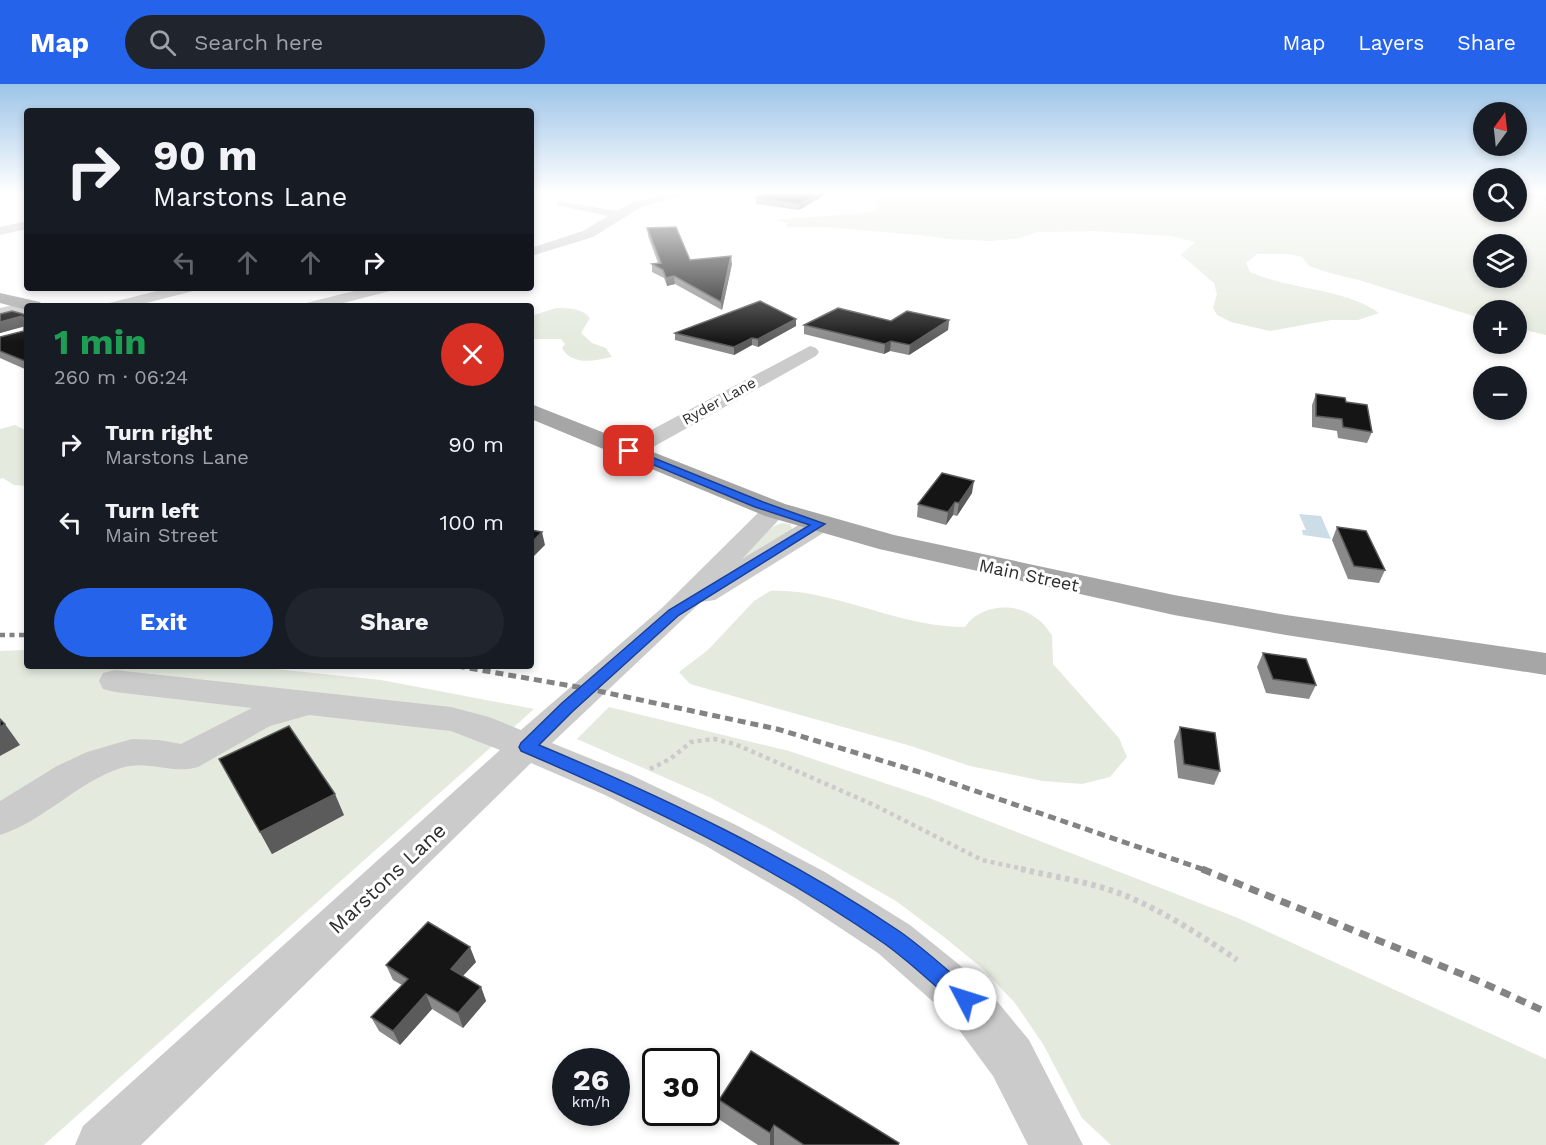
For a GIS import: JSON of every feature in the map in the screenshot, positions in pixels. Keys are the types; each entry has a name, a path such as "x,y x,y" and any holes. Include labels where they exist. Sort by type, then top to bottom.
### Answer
{"main road":[{"path":"0,298 24,304"},
{"name":"Main Street","path":"534,412 775,510 819,524 978,564 1174,605 1286,625 1546,664"}],"street":[{"path":"534,251 561,243"},
{"path":"127,303 176,291"},
{"path":"324,303 373,291"},
{"path":"0,313 24,308"},
{"name":"Ryder Lane","path":"629,451 810,352"},
{"name":"Marstons Lane","path":"102,1145 568,707 674,613 775,510"},
{"name":"Marstons Lane","path":"674,613 819,524"},
{"path":"115,681 450,719 477,726 618,785 720,835 810,885 894,939 965,999 1011,1058 1056,1145"},
{"path":"0,820 82,771 115,756 163,752 184,758 272,712 300,706 333,705"}],"path":[{"path":"618,785 670,759 691,742 714,739 735,744 874,805 982,860 1093,885 1126,896 1206,939 1237,960"}],"shaded area":[{"path":"1194,243 1473,243 1473,288 1527,288 1527,243 1546,243 1546,335 1527,330 1527,300 1473,300 1473,316 1330,273 1309,266 1302,257 1287,254 1257,254 1246,263 1250,272 1350,299 1379,313 1358,320 1331,320 1270,331 1231,322 1217,315 1213,308 1217,294 1214,283 1181,255"},
{"path":"556,308 583,312 590,318 581,333 592,343 606,348 612,357 591,361 577,360 566,354 562,348 565,344 561,339 534,339 534,315"},
{"path":"15,425 24,430 24,486 14,485 3,478 0,479 0,429"},
{"path":"783,523 790,524 793,530 742,563 736,561 774,526"},
{"path":"770,591 818,596 940,626 965,627 979,614 998,608 1018,609 1027,613 1041,622 1052,635 1053,664 1119,738 1127,757 1110,777 1082,784 1043,781 970,766 911,746 690,684 679,672 708,650 754,601"},
{"path":"24,650 24,669 276,669 381,680 534,709 44,1145 0,1145 0,651"},
{"path":"609,707 789,751 929,798 1238,918 1546,1059 1546,1145 1111,1145 1082,1118 1043,1044 1015,1003 982,968 896,901 768,828 709,797 577,739"}],"water":[{"path":"1299,514 1321,516 1331,539 1303,535 1302,530 1306,530"}],"building":[{"path":"653,243 683,243 690,260 731,256 721,302 674,276 666,278 663,270 652,264 661,263"},
{"path":"760,301 796,319 758,339 752,338 734,347 675,333"},
{"path":"838,308 891,321 907,311 949,320 910,345 891,341 885,344 804,325"},
{"path":"12,311 24,314 24,318 22,316 0,322 0,314"},
{"path":"24,331 24,361 0,351 0,337"},
{"path":"1316,394 1345,398 1346,402 1367,405 1372,432 1343,427 1342,419 1316,416"},
{"path":"942,473 974,481 959,503 955,502 948,512 918,504"},
{"path":"1337,527 1366,531 1385,570 1354,566"},
{"path":"534,531 542,532 534,540"},
{"path":"1263,653 1306,659 1316,685 1273,679"},
{"path":"289,726 335,794 260,832 219,759"},
{"path":"1180,727 1215,733 1220,771 1184,764"},
{"path":"428,922 470,947 451,969 481,987 458,1013 426,994 393,1031 371,1017 408,979 386,965"},
{"path":"751,1051 899,1143 898,1145 804,1145 774,1125 770,1133 720,1098"}],"railway":[{"path":"0,635 24,635"},
{"path":"474,669 589,689 777,729 926,774 1205,870"},
{"path":"1202,869 1481,982 1546,1012"}],"route":[{"path":"629,451 759,505 819,524 674,613 568,707 527,747 618,785 720,835 810,885 894,939 965,999"}]}
